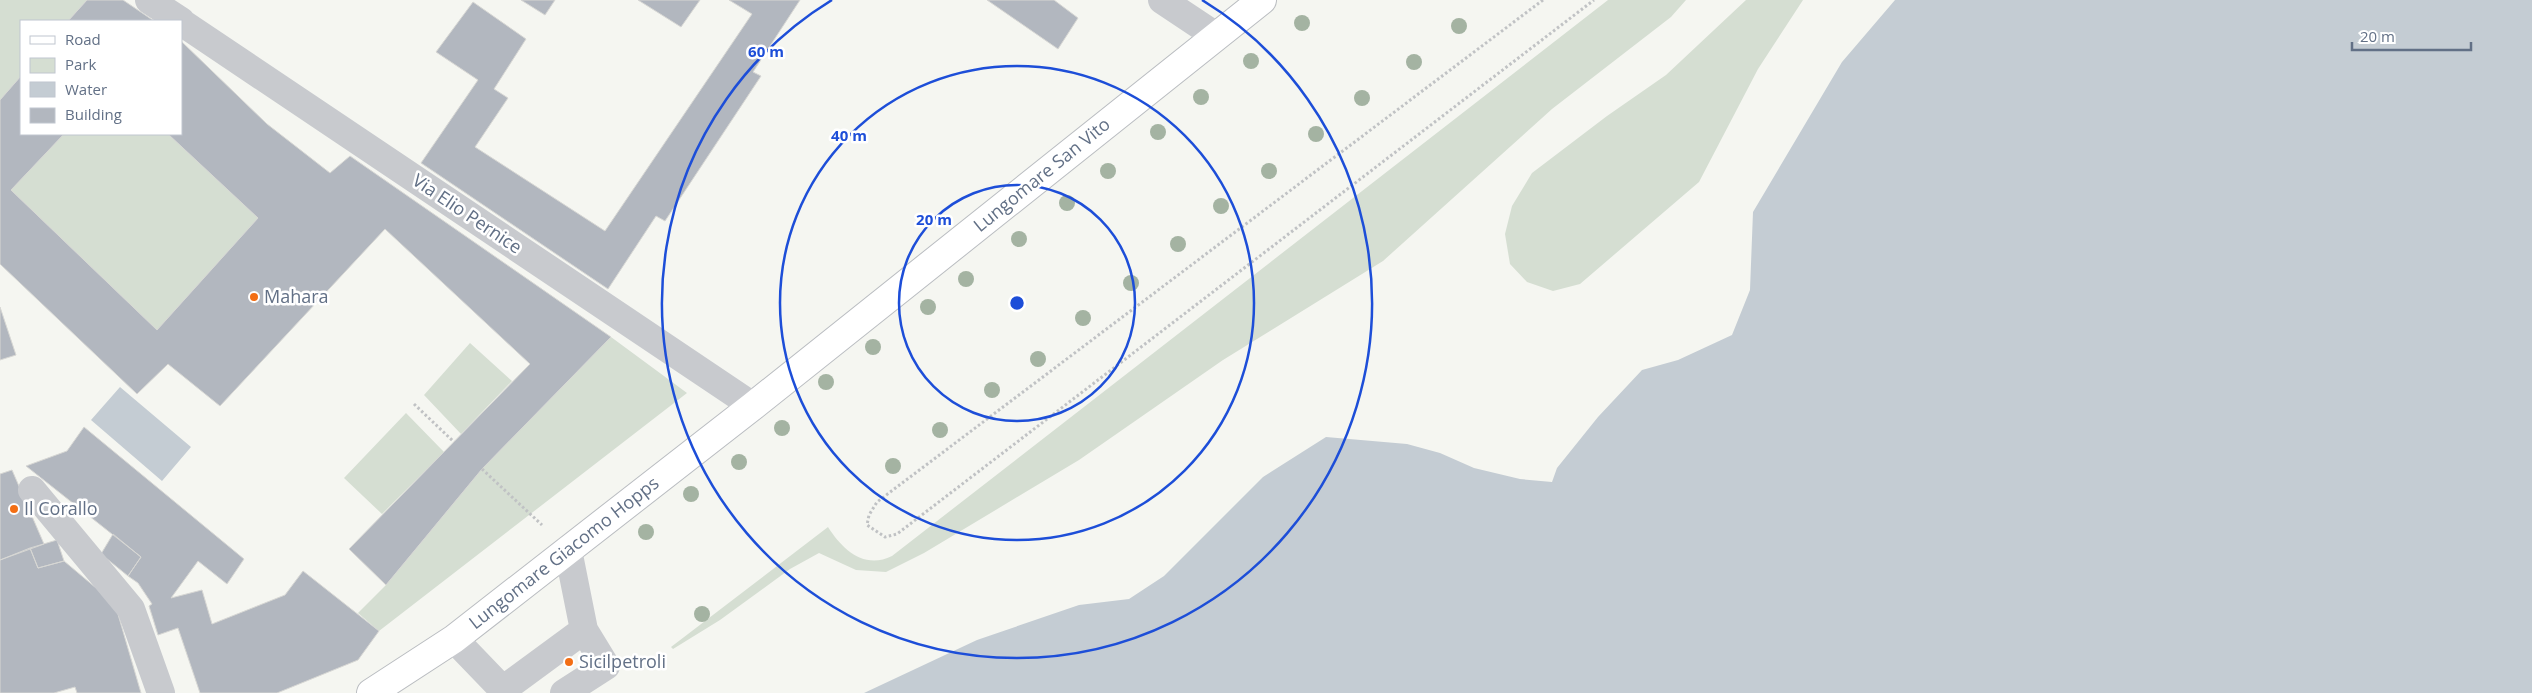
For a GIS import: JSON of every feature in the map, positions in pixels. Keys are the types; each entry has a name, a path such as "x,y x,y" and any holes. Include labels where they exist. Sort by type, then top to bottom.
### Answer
{"main road":[{"name":"Lungomare San Vito","path":"753,406 1262,0"},
{"name":"Lungomare Giacomo Hopps","path":"371,693 454,638 753,406"}],"street":[{"name":"Via Elio Pernice","path":"149,0 178,20"},
{"path":"1162,0 1216,36"},
{"name":"Via Elio Pernice","path":"182,23 753,406"},
{"path":"32,490 131,609 161,693"},
{"path":"564,693 606,666 584,630 568,550"},
{"path":"454,638 503,692 584,630"}],"path":[{"path":"1543,0 877,502 869,514 867,525 885,537 897,534 1594,0"},
{"path":"414,404 454,442"},
{"path":"482,469 568,550"}],"green space":[{"path":"0,0 87,0 69,20 20,20 20,77 0,100"},
{"path":"1608,0 1686,0 1671,17 1552,109 1383,261 1223,360 1079,460 924,553 886,572 856,570 819,553 790,569 720,620 673,649 671,647 828,527 847,550 863,559 882,560 892,556"},
{"path":"1746,0 1803,0 1758,69 1699,182 1580,284 1553,291 1527,282 1510,264 1505,234 1512,206 1532,173 1607,116 1666,75"},
{"path":"63,135 169,135 258,218 157,330 11,190"},
{"path":"611,337 687,393 379,631 358,613 386,585 482,469"},
{"path":"470,343 512,381 461,434 424,395"},
{"path":"406,413 444,452 382,514 344,478"}],"water":[{"path":"1895,0 2532,0 2532,693 864,693 977,640 1079,605 1129,599 1164,576 1263,477 1326,437 1407,444 1440,453 1474,468 1520,479 1552,482 1557,468 1598,417 1642,370 1678,360 1732,335 1750,290 1753,212 1842,62"},
{"path":"120,387 191,447 162,481 91,420"}],"building":[{"path":"87,0 123,0 153,20 69,20"},
{"path":"521,0 555,0 545,15"},
{"path":"638,0 700,0 681,27"},
{"path":"729,0 800,0 753,72 761,76 665,221 656,216 608,289 421,163 478,80 436,52 473,2 526,39 494,89 508,98 475,147 605,231 752,14"},
{"path":"987,0 1054,0 1078,18 1058,49"},
{"name":"Mahara","path":"182,42 267,124 330,173 350,156 611,337 482,469 386,585 349,549 530,364 385,229 220,406 168,364 137,394 0,264 0,100 20,77 20,135 63,135 11,190 157,330 258,218 169,135 182,135"},
{"path":"0,307 16,355 0,360"},
{"path":"84,427 244,559 227,584 198,561 171,598 202,590 212,624 285,595 303,571 379,631 358,660 277,693 200,693 178,628 158,635 149,606 152,604 138,583 128,576 141,557 26,466 67,451"},
{"name":"Il Corallo","path":"12,470 44,544 0,560 0,474"},
{"path":"113,534 141,557 128,576 101,554"},
{"path":"57,540 64,561 38,568 30,548"},
{"path":"30,548 38,568 64,561 115,604 141,693 77,693 75,687 54,693 0,693 0,560"}],"place":[{"name":"Mahara","path":"254,297"},
{"name":"Il Corallo","path":"14,509"},
{"name":"Sicilpetroli","path":"569,662"}]}
